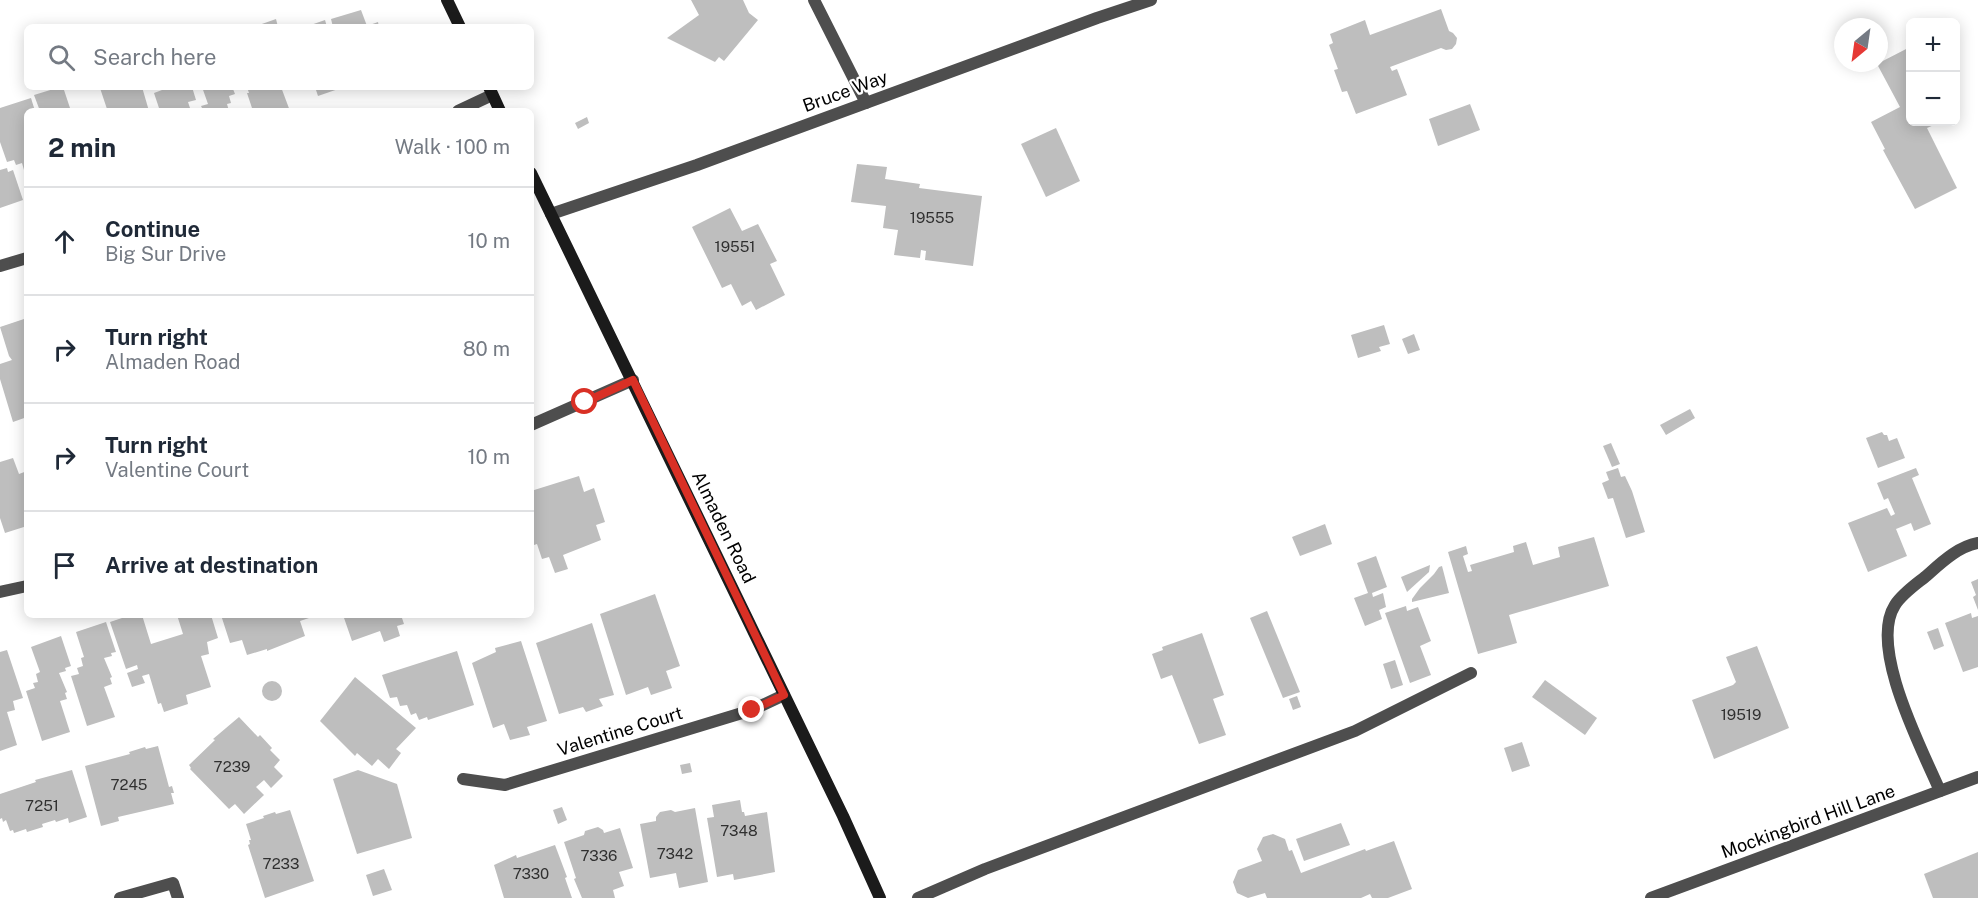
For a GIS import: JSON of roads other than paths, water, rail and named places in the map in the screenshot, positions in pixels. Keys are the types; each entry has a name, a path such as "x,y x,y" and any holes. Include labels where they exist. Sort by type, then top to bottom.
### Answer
{"street":[{"path":"447,0 459,24"},
{"path":"814,0 867,103"},
{"name":"Bruce Way","path":"551,214 697,165 1096,18 1151,0"},
{"path":"463,108 490,91 498,108"},
{"name":"Almaden Road","path":"534,179 843,816 880,898"},
{"path":"0,266 24,259"},
{"path":"534,424 633,380"},
{"path":"1940,791 1898,692 1887,646 1888,627 1894,606 1906,593 1947,557 1964,547 1978,543"},
{"path":"0,592 24,587"},
{"path":"918,898 985,869 1355,731 1471,673"},
{"name":"Valentine Court","path":"463,779 505,785 752,710 784,695"},
{"name":"Mockingbird Hill Lane","path":"1651,898 1978,777"},
{"path":"120,898 173,883 178,898"}]}
